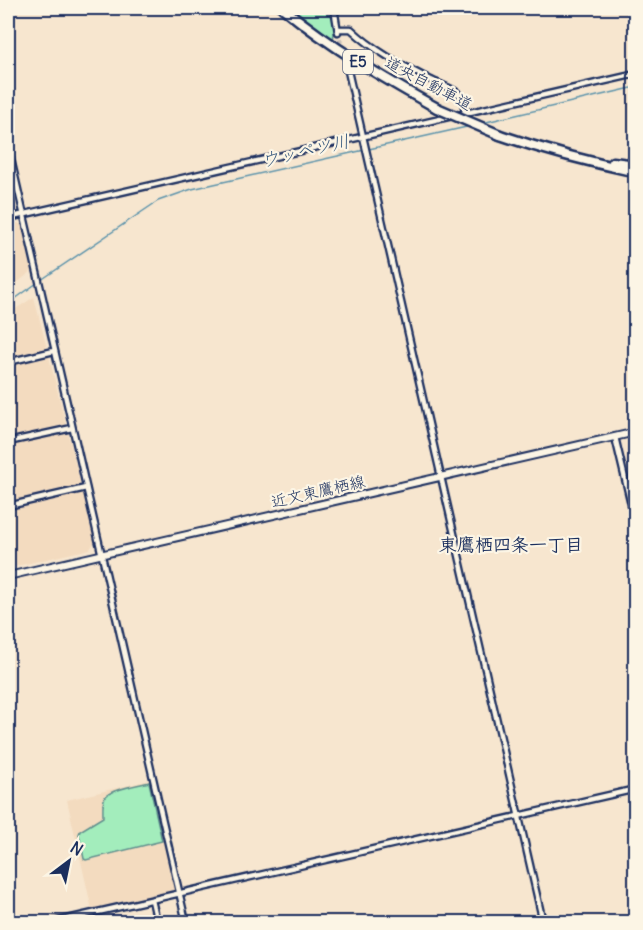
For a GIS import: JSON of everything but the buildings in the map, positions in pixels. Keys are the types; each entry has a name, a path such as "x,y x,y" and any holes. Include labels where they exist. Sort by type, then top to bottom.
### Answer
{"highway":[{"name":"道央自動車道","path":"284,8 349,56 437,108 500,135 539,148 592,163 636,172"},
{"name":"道央自動車道","path":"539,148 636,165"}],"street":[{"path":"334,8 338,30 351,29 368,44 387,56 457,92 462,98 465,113"},
{"path":"348,70 543,922"},
{"path":"8,219 363,140 465,113 636,74"},
{"path":"8,146 186,922"},
{"path":"8,362 54,351"},
{"path":"8,442 72,428"},
{"name":"近文東鷹栖線","path":"8,576 636,432"},
{"path":"615,437 636,525"},
{"path":"8,506 86,488"},
{"path":"54,922 636,789"},
{"path":"152,900 157,922"}],"shaded area":[{"path":"15,222 22,225 32,271 8,290 8,223"},
{"path":"34,297 95,541 90,549 8,568 8,314"},
{"path":"150,780 176,891 92,910 67,800"}],"green space":[{"path":"290,8 323,8 336,18 333,41"},
{"path":"149,782 162,841 84,859 80,831 103,817 105,797 119,790"}],"waterway":[{"name":"ウッペツ川","path":"482,123 636,87"},
{"name":"ウッペツ川","path":"41,280 158,201 192,189 471,126"},
{"name":"ウッペツ川","path":"8,304 37,283"}],"tunnel":[{"path":"338,32 348,71"}],"district":[{"name":"東鷹栖四条一丁目","path":"511,545"}]}
